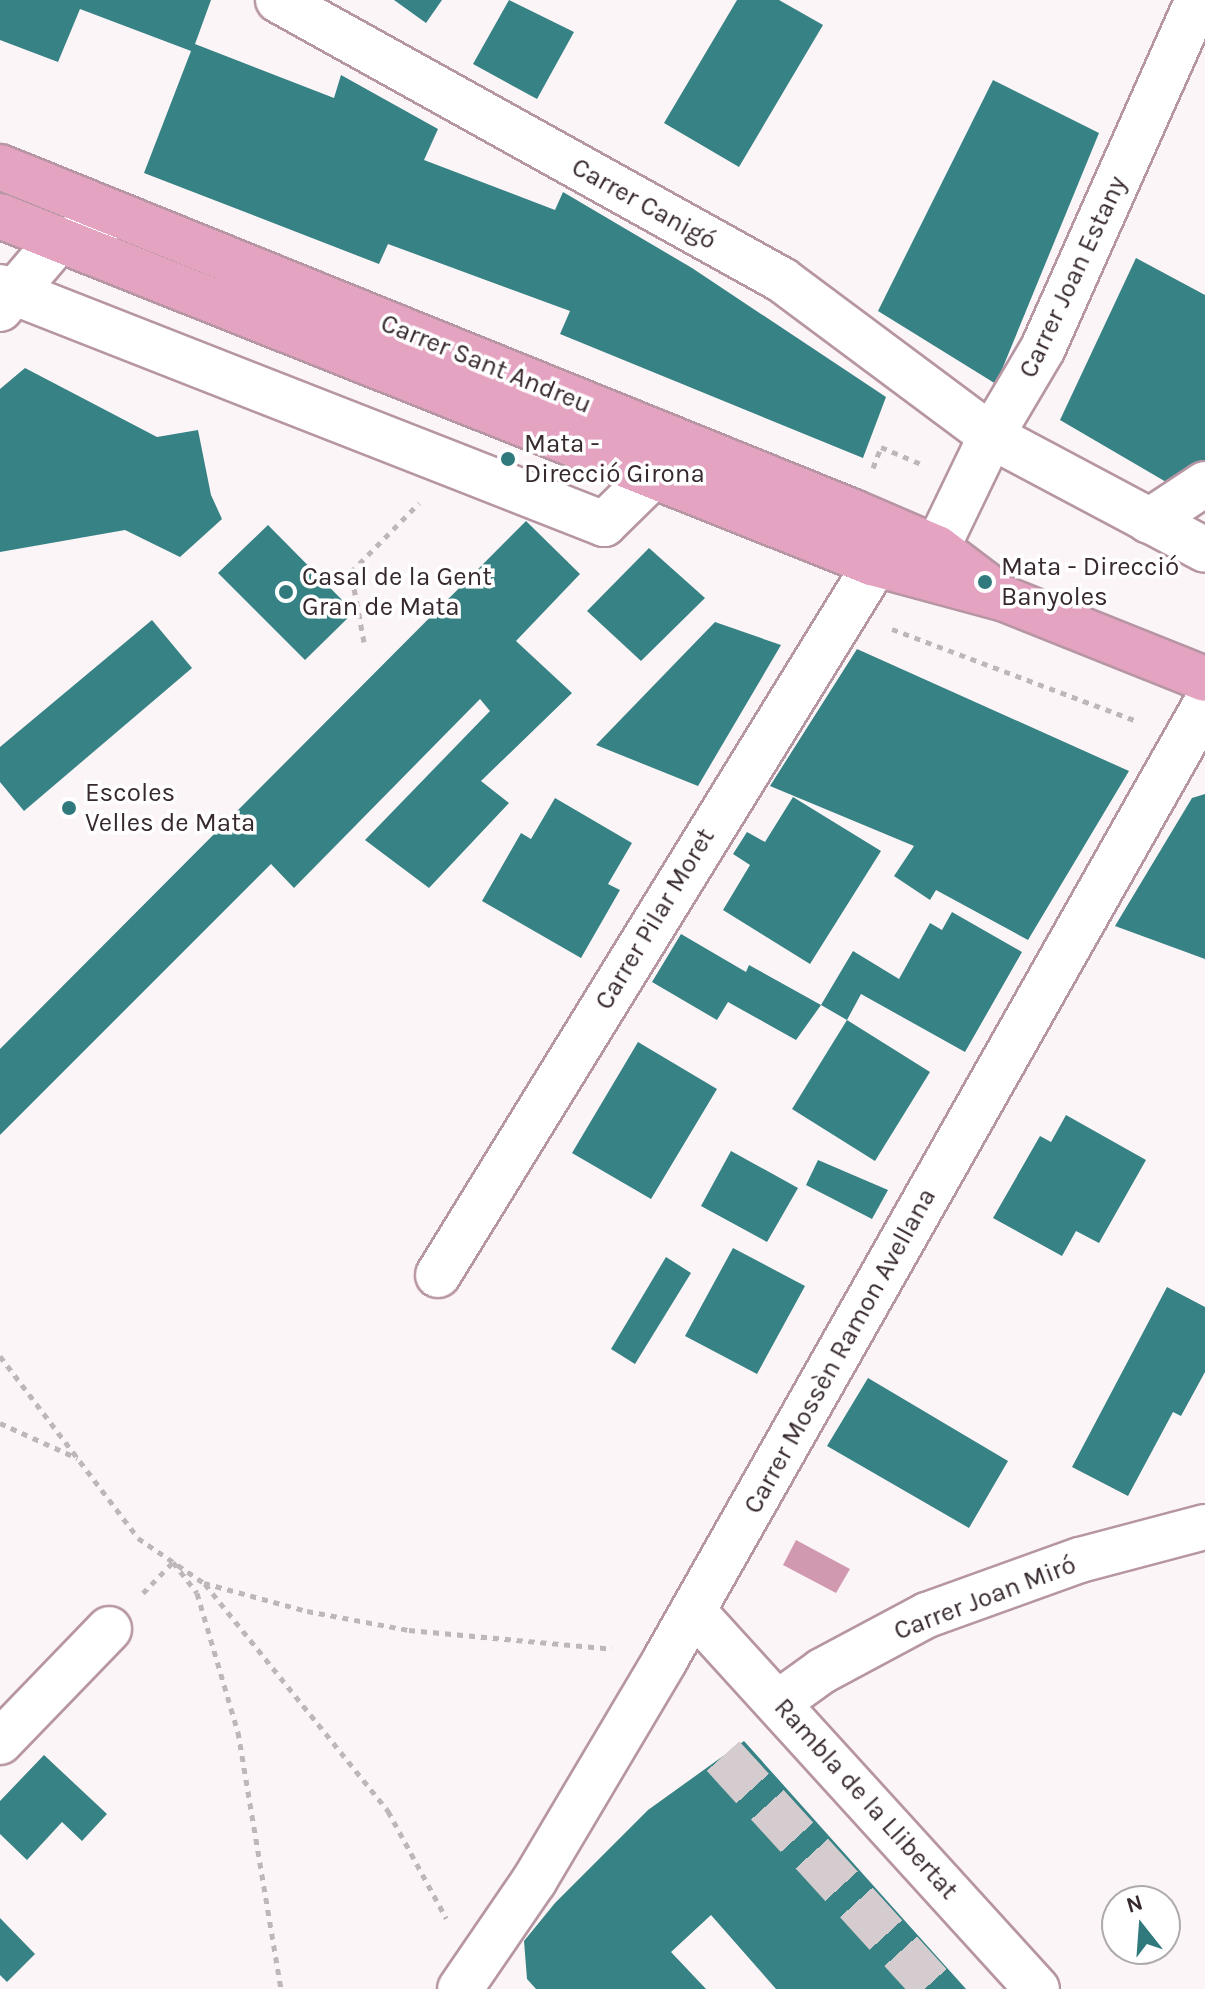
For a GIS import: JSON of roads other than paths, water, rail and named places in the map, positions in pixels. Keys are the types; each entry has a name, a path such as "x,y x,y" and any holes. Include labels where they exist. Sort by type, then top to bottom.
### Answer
{"main road":[{"name":"Carrer Sant Andreu","path":"0,167 937,548 1005,599"},
{"name":"Carrer Sant Andreu","path":"0,216 57,242 653,476 1005,599 1205,679"}],"street":[{"name":"Carrer Canigó","path":"278,0 782,280 991,436"},
{"name":"Carrer Joan Estany","path":"937,548 991,436 1015,403 1043,348 1198,0"},
{"path":"327,301 255,296 90,230 57,242 5,296 604,524 653,476"},
{"path":"533,429 593,437 879,555 937,548"},
{"path":"991,436 1205,550"},
{"path":"1149,521 1205,484"},
{"name":"Carrer Pilar Moret","path":"438,1275 879,555"},
{"name":"Carrer Mossèn Ramon Avellana","path":"475,1983 693,1611 1195,722"},
{"name":"Carrer Joan Miró","path":"779,1702 822,1671 927,1615 1080,1560 1205,1527"},
{"name":"Rambla de la Llibertat","path":"693,1611 1037,1989"},
{"path":"0,1742 109,1629"}],"tunnel":[{"path":"723,1756 935,1989"}],"place":[{"name":"Mata - Direcció Girona","path":"508,459"},
{"name":"Mata - Direcció Banyoles","path":"985,582"},
{"name":"Casal de la Gent Gran de Mata","path":"286,592"},
{"name":"Escoles Velles de Mata","path":"69,808"}]}
